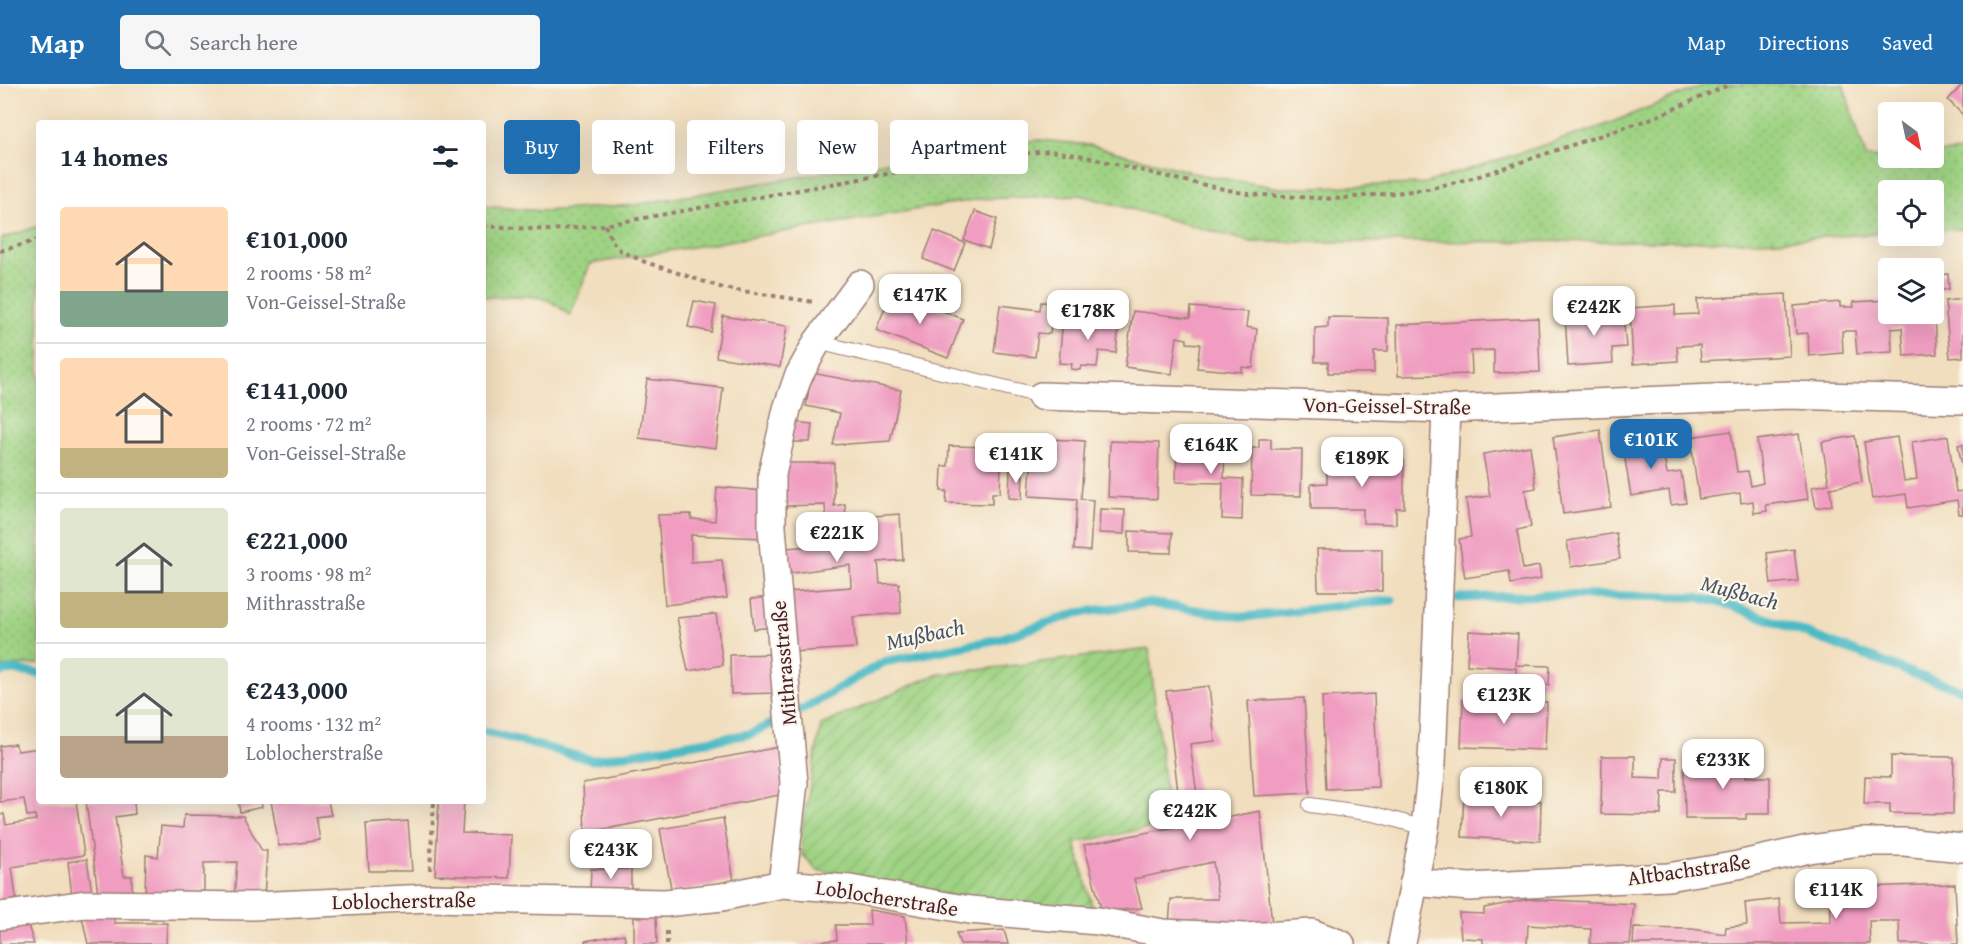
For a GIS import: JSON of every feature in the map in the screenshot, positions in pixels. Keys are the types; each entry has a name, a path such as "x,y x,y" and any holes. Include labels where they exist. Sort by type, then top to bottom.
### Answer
{"street":[{"name":"Mithrasstraße","path":"782,884 791,825 793,753 772,528 772,474 787,409 798,377 817,342 860,284"},
{"name":"Von-Geissel-Straße","path":"1041,396 1446,410 1787,395 1963,400"},
{"path":"1400,944 1425,828 1435,715 1446,410"},
{"name":"Altbachstraße","path":"1414,882 1469,887 1668,877 1738,865 1809,849 1860,842 1904,842 1963,848"},
{"name":"Loblocherstraße","path":"0,916 86,904 253,906 429,898 665,903 722,897 782,884 850,889 970,910 1098,921 1163,933 1245,937 1312,933 1341,944"}],"lane":[{"name":"Von-Geissel-Straße","path":"817,342 1041,396"},
{"path":"1310,805 1374,814 1425,828"}],"path":[{"path":"486,226 550,230 605,225 970,159 1050,151 1079,155 1248,194 1334,199 1417,191 1476,177 1653,118 1731,84"},
{"path":"605,225 612,241 621,251 645,262 723,288 841,308"},
{"path":"0,251 36,241"},
{"path":"429,898 434,804"}],"green space":[{"path":"1707,84 1843,84 1866,157 1878,157 1878,168 1944,168 1944,152 1963,151 1963,229 1944,230 1944,180 1878,180 1878,234 1761,241 1251,242 1080,195 980,199 590,264 570,316 549,301 539,298 530,296 486,297 486,206 543,211 634,205 815,174 878,174 878,163 890,161 890,174 1028,174 1028,141 1040,140 1090,145 1202,175 1280,188 1423,184 1600,127"},
{"path":"36,227 36,664 0,667 0,239"},
{"path":"1149,649 1169,824 1075,843 1093,909 978,901 817,870 802,854 801,834 821,725 935,675"}],"building":[{"path":"1963,84 1963,115 1948,100"},
{"path":"975,211 997,219 989,249 964,240"},
{"path":"934,231 965,243 954,271 923,259"},
{"path":"1944,274 1948,274 1949,289 1944,290"},
{"path":"892,291 963,319 948,358 876,330"},
{"path":"1786,294 1790,356 1701,361 1700,345 1677,346 1678,361 1633,364 1630,308 1675,305 1675,315 1698,314 1697,299"},
{"path":"1963,299 1963,357 1950,358 1945,301"},
{"path":"694,301 716,305 711,332 688,327"},
{"path":"1878,301 1878,324 1936,324 1937,354 1904,356 1902,328 1891,329 1892,352 1857,354 1855,331 1842,331 1843,353 1809,356 1808,333 1796,334 1794,306 1840,302 1840,307 1854,307 1853,302"},
{"path":"1041,302 1054,303 1050,334 1038,333 1035,357 994,352 1000,305 1040,310"},
{"path":"1191,307 1248,312 1246,327 1257,329 1253,368 1242,367 1242,372 1197,368 1200,344 1187,343 1187,339 1177,337 1172,374 1125,367 1133,311 1190,318"},
{"path":"1610,310 1610,314 1623,314 1626,347 1612,348 1613,363 1568,366 1565,313"},
{"path":"1103,314 1120,316 1116,353 1099,351 1097,367 1081,366 1080,370 1071,369 1072,364 1059,363 1063,318 1102,322"},
{"path":"723,316 787,326 780,367 716,357"},
{"path":"1328,317 1388,318 1388,351 1374,351 1374,373 1328,373 1328,362 1315,362 1315,328 1328,327"},
{"path":"1538,318 1540,372 1494,373 1494,350 1471,351 1472,374 1398,376 1397,325"},
{"path":"812,373 901,390 890,441 833,445 840,413 806,406"},
{"path":"647,379 723,388 716,448 639,438"},
{"path":"794,422 812,424 810,442 789,442"},
{"path":"1600,430 1611,507 1563,514 1553,437"},
{"path":"1731,431 1737,472 1748,471 1751,486 1763,483 1757,440 1799,434 1808,499 1766,505 1767,511 1754,513 1753,501 1741,503 1740,493 1699,499 1690,437"},
{"path":"1660,435 1667,474 1681,472 1686,503 1671,505 1669,490 1631,496 1622,441"},
{"path":"1855,436 1862,482 1830,488 1832,505 1816,508 1812,487 1829,484 1822,442"},
{"path":"1948,436 1956,492 1963,491 1963,514 1959,514 1957,500 1908,508 1906,494 1872,499 1864,442 1897,437 1904,481 1917,479 1912,442"},
{"path":"1033,438 1085,441 1081,499 1093,500 1090,551 1074,550 1077,499 1029,496"},
{"path":"1259,439 1271,439 1271,449 1302,449 1301,496 1251,495 1252,448 1259,448"},
{"path":"1110,441 1159,443 1157,499 1108,497"},
{"path":"1963,444 1963,466 1962,466 1958,445"},
{"path":"1177,445 1225,446 1224,478 1243,479 1242,520 1222,519 1223,483 1176,482"},
{"path":"949,446 994,447 993,467 1001,467 1000,493 992,493 992,504 946,503 947,491 941,491 942,466 948,466"},
{"path":"1530,446 1536,488 1525,490 1531,527 1517,530 1523,569 1539,566 1541,579 1511,584 1509,571 1465,578 1459,539 1471,537 1466,499 1490,496 1483,454"},
{"path":"1327,457 1363,457 1364,461 1404,460 1404,508 1396,508 1396,524 1363,523 1363,509 1311,509 1311,484 1327,483"},
{"path":"778,463 834,463 834,506 845,504 846,518 900,514 903,560 878,562 880,584 899,583 901,613 853,617 856,648 792,652 788,592 851,587 850,565 786,574 785,548 828,545 825,505 778,506"},
{"path":"1010,468 1023,469 1022,499 1009,498"},
{"path":"717,487 765,491 764,538 691,535 691,562 722,560 727,598 665,605 658,515 691,514 691,519 715,521"},
{"path":"1100,509 1125,510 1124,534 1099,533"},
{"path":"1129,531 1172,533 1171,553 1129,552"},
{"path":"1616,533 1620,559 1571,567 1567,541"},
{"path":"1317,549 1382,549 1382,591 1318,591"},
{"path":"1794,549 1798,581 1771,584 1767,553"},
{"path":"770,597 773,627 754,629 751,599"},
{"path":"716,614 723,665 688,671 677,618"},
{"path":"1469,631 1518,634 1516,665 1550,666 1549,685 1515,683 1516,668 1467,665"},
{"path":"777,654 778,693 731,694 730,655"},
{"path":"1209,686 1215,741 1190,744 1201,823 1260,811 1272,923 1221,927 1169,924 1171,899 1218,899 1213,862 1134,879 1142,908 1102,912 1084,845 1175,827 1173,810 1180,809 1166,691"},
{"path":"1374,694 1378,787 1326,789 1322,697"},
{"path":"1304,698 1310,793 1254,796 1248,701"},
{"path":"1463,700 1547,702 1545,750 1461,747"},
{"path":"15,744 18,751 36,748 36,804 76,804 84,855 12,867 17,904 0,906 0,815 4,814 6,825 36,820 35,815 27,816 24,799 0,802 0,746"},
{"path":"780,747 785,794 585,833 583,783"},
{"path":"1602,756 1635,756 1635,778 1662,779 1663,758 1676,758 1676,792 1662,792 1661,815 1601,814"},
{"path":"1891,756 1954,757 1953,814 1890,813 1890,804 1864,804 1865,776 1891,777"},
{"path":"1684,758 1746,758 1746,777 1770,777 1770,814 1746,814 1746,819 1685,819"},
{"path":"1464,792 1499,794 1499,799 1541,801 1540,841 1462,837"},
{"path":"86,804 134,804 135,814 115,817 124,876 132,876 132,895 98,894"},
{"path":"239,804 262,804 262,807 240,812"},
{"path":"272,804 329,804 331,815 316,817 320,840 279,846"},
{"path":"439,804 464,804 462,833 511,835 509,878 435,875"},
{"path":"184,815 243,816 262,851 267,851 264,898 234,899 237,862 204,863 204,891 145,896 146,855 158,857 161,826 183,828"},
{"path":"723,818 734,881 672,893 660,829"},
{"path":"408,821 412,871 369,871 366,824"},
{"path":"87,859 92,893 72,896 68,862"},
{"path":"591,869 631,869 631,890 590,890"},
{"path":"1955,884 1958,944 1900,944 1899,921 1869,921 1870,944 1633,944 1634,928 1692,929 1725,934 1726,927 1747,925 1745,903 1779,899 1781,923 1831,922 1830,888"},
{"path":"1529,899 1634,904 1630,944 1590,944 1591,929 1528,925 1527,944 1483,944 1483,939 1461,938 1459,913 1484,914 1484,908"},
{"path":"112,910 115,923 167,923 166,944 88,944 82,917"},
{"path":"869,910 905,916 908,944 793,944 837,940 836,925 870,925"},
{"path":"656,916 657,944 634,944 634,917"},
{"path":"27,922 34,944 0,944 0,930"},
{"path":"1004,930 1008,944 960,944 956,933"},
{"path":"624,934 626,944 585,944 585,941"}],"waterway":[{"name":"Mußbach","path":"1458,598 1549,595 1697,597 1736,607 1963,690"},
{"name":"Mußbach","path":"486,732 592,760 750,734 803,709 884,662 999,639 1077,613 1149,603 1245,617 1392,600"},
{"name":"Mußbach","path":"0,672 13,670 36,674"}]}
